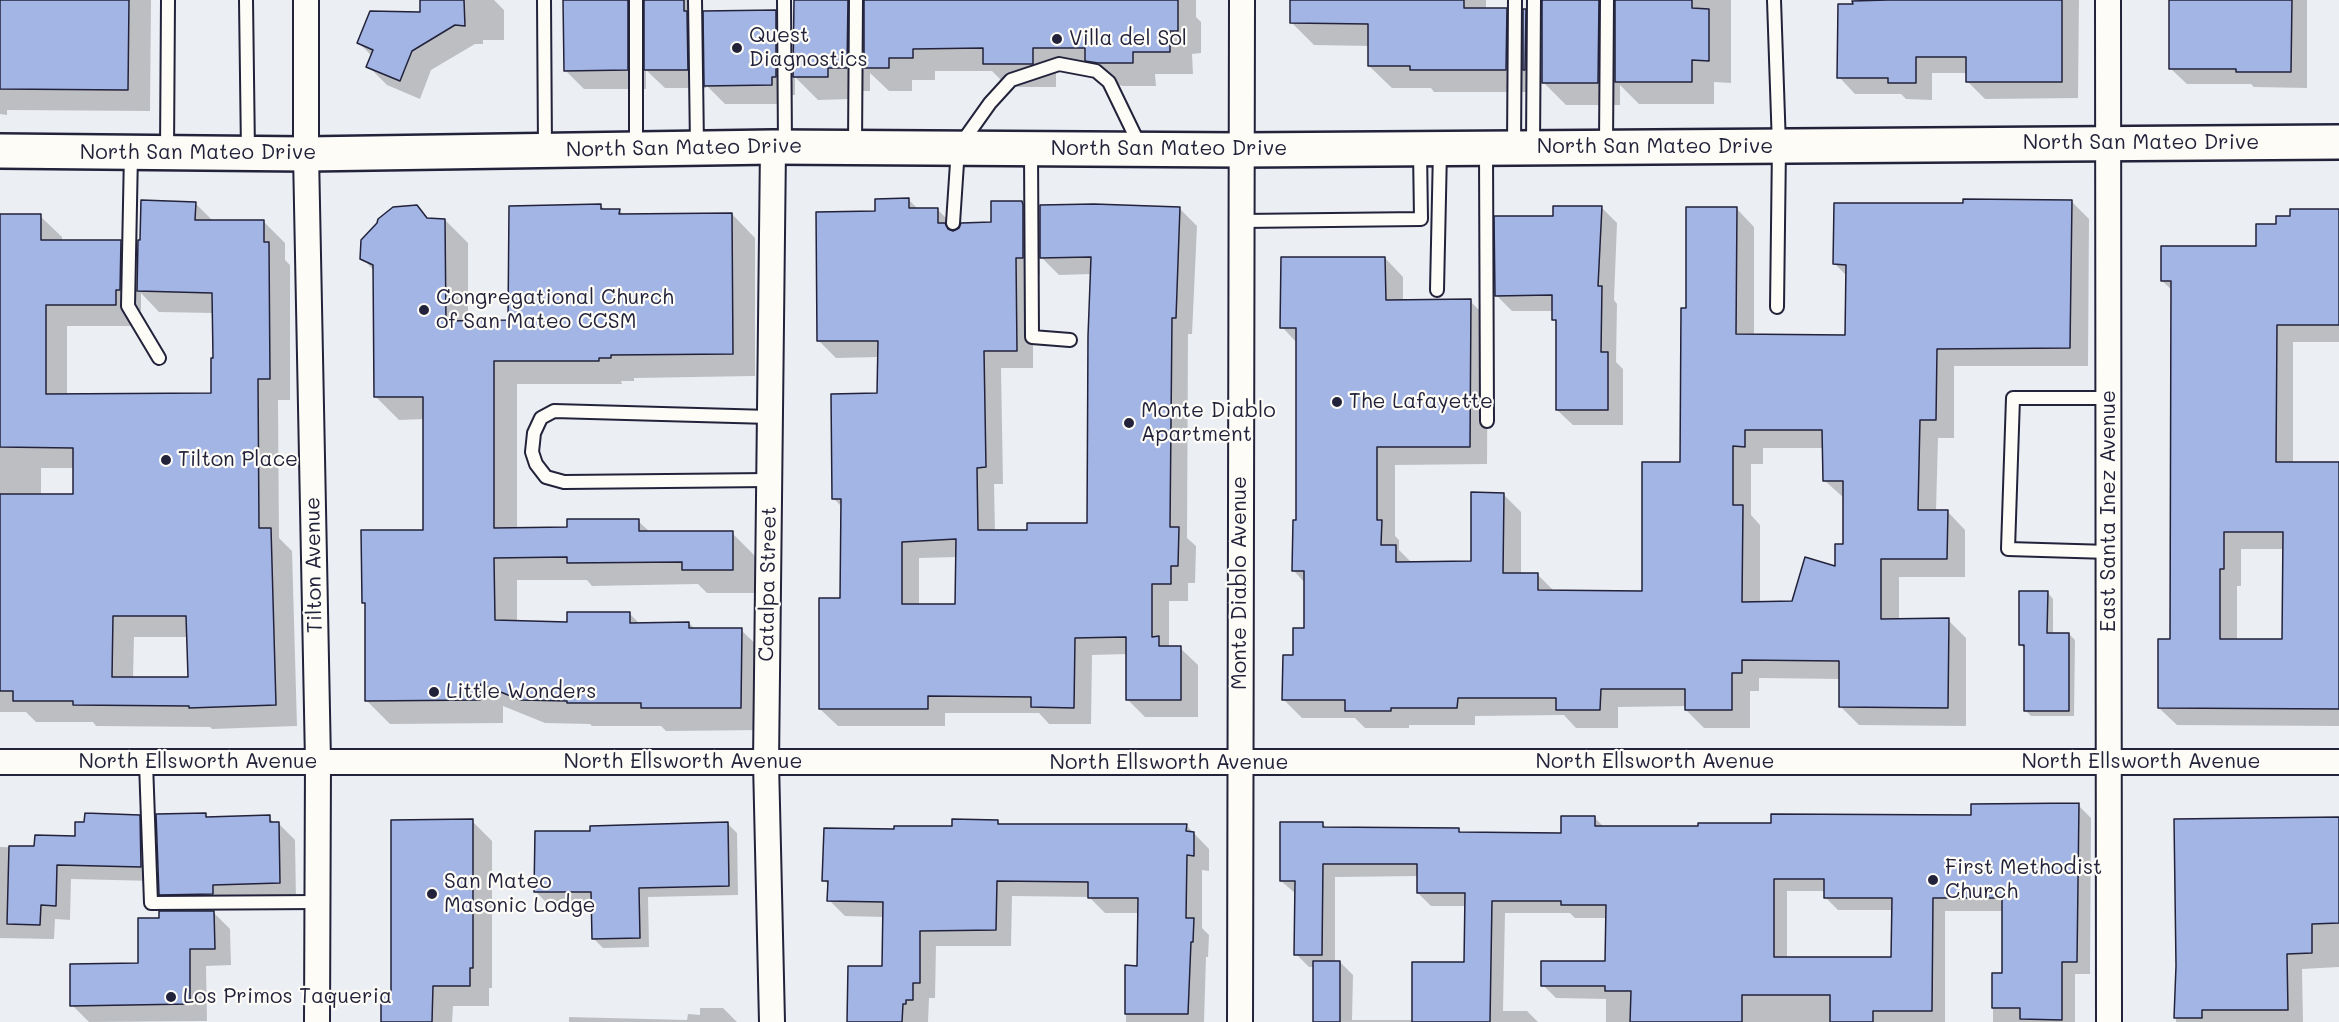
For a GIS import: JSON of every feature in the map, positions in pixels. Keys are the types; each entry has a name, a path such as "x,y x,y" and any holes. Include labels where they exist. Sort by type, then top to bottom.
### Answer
{"main road":[{"name":"North San Mateo Drive","path":"0,151 306,154 779,147 1242,150 2339,142"}],"street":[{"name":"Tilton Avenue","path":"306,0 306,154 318,761 317,1022"},
{"name":"Monte Diablo Avenue","path":"1240,1022 1242,0"},
{"name":"East Santa Inez Avenue","path":"2108,0 2109,1022"},
{"name":"Catalpa Street","path":"772,1022 766,762 770,417 779,147"},
{"name":"North Ellsworth Avenue","path":"0,762 2339,762"}],"lane":[{"path":"167,153 168,0"},
{"path":"246,0 248,153"},
{"path":"544,0 545,150"},
{"path":"636,0 636,149"},
{"path":"695,0 697,148"},
{"path":"779,147 784,0"},
{"path":"855,147 856,0"},
{"path":"1487,421 1511,148 1515,0"},
{"path":"1511,148 1534,0"},
{"path":"1606,147 1607,0"},
{"path":"1774,0 1779,146 1777,307"},
{"path":"953,223 958,148 990,103 1011,80 1059,64 1096,71 1109,82 1142,149"},
{"path":"1031,148 1032,337 1070,340"},
{"path":"1242,220 1421,219 1430,149"},
{"path":"1430,149 1437,290"},
{"path":"131,152 128,306 159,358"},
{"path":"2109,398 2013,398 2008,549 2109,552"},
{"path":"769,480 564,482 546,477 536,464 531,452 534,433 542,418 554,411 770,417"},
{"path":"146,762 151,903 318,902"}],"building":[{"path":"0,0 129,0 128,90 0,89"},
{"path":"420,0 464,0 465,26 455,25 412,51 400,81 366,67 373,50 357,43 370,11 420,12"},
{"path":"563,0 628,0 628,70 564,71"},
{"path":"644,0 684,0 684,11 687,11 688,70 644,70"},
{"path":"794,0 848,0 847,68 828,68 828,77 793,77"},
{"name":"Villa del Sol","path":"864,0 1178,0 1178,31 1170,31 1170,52 1133,52 1133,63 1085,61 1085,48 1033,48 1033,64 983,64 983,48 913,49 913,58 889,58 889,68 864,68"},
{"path":"1290,0 1464,0 1464,8 1507,8 1506,70 1410,70 1410,66 1368,66 1368,24 1290,23"},
{"path":"1542,0 1599,0 1598,83 1542,83"},
{"path":"1615,0 1692,0 1692,8 1709,9 1709,61 1692,60 1692,82 1615,82"},
{"path":"2062,0 2062,82 1966,82 1966,57 1916,57 1916,83 1888,83 1888,78 1837,78 1838,4 1853,4 1852,1"},
{"path":"2169,0 2292,0 2291,72 2169,69"},
{"path":"1523,9 1526,9 1525,70 1523,70"},
{"name":"Quest Diagnostics","path":"776,10 776,77 772,77 772,85 704,86 703,11"},
{"path":"909,198 909,208 938,208 938,223 945,223 948,229 953,231 959,228 961,223 991,222 991,201 1022,201 1023,258 1016,258 1017,351 984,351 986,467 977,468 978,530 1027,530 1027,523 1087,523 1088,336 1091,257 1040,258 1040,205 1180,207 1176,318 1172,318 1170,527 1179,527 1178,566 1171,566 1171,584 1152,584 1152,637 1159,636 1159,646 1181,646 1181,700 1126,700 1126,637 1075,638 1074,708 1031,707 1031,697 928,696 928,709 819,709 819,598 840,598 841,499 832,499 831,394 877,393 878,341 817,341 816,212 875,211 875,199","holes":["956,539 955,604 902,604 902,542"]},
{"path":"1963,199 2072,200 2070,348 1937,349 1936,420 1920,420 1918,510 1948,510 1947,559 1881,559 1881,619 1949,618 1948,708 1839,707 1839,661 1742,660 1742,673 1732,673 1732,710 1685,710 1685,689 1601,689 1600,710 1556,710 1556,698 1458,698 1457,708 1391,708 1391,711 1345,711 1345,700 1282,700 1283,655 1293,655 1293,628 1304,628 1304,571 1292,571 1293,520 1296,520 1296,328 1280,328 1281,257 1385,257 1386,300 1471,299 1470,447 1377,447 1377,520 1382,520 1381,545 1396,545 1396,562 1471,561 1471,492 1504,493 1503,573 1538,573 1538,590 1642,591 1642,462 1680,462 1681,308 1686,308 1686,207 1737,207 1736,334 1845,335 1846,265 1833,264 1834,203 1963,203","holes":["1745,430 1822,430 1823,481 1843,481 1843,544 1835,544 1835,566 1805,557 1792,601 1742,602 1743,505 1733,505 1733,446 1745,447"]},
{"path":"141,200 196,202 195,220 264,220 264,242 269,242 270,379 258,379 259,528 271,528 276,705 189,708 189,706 73,705 73,701 13,701 13,691 0,691 0,494 73,494 73,448 0,447 0,214 41,214 41,240 121,240 120,290 116,290 116,305 46,305 46,394 211,393 212,293 137,291 138,240 140,240","holes":["113,616 186,616 188,677 112,677"]},
{"path":"601,204 601,209 620,209 619,214 732,213 733,354 611,355 611,358 599,358 599,361 494,361 494,528 567,527 567,519 639,519 639,531 733,531 733,570 682,570 682,562 567,563 567,557 494,558 495,620 567,622 567,612 630,612 630,623 689,622 689,628 742,628 741,708 641,708 641,703 567,703 567,701 521,700 480,684 480,700 365,701 365,603 362,603 361,530 423,530 423,397 374,397 373,265 360,259 361,240 378,219 393,207 417,205 427,218 445,219 446,321 508,320 509,206"},
{"path":"1553,206 1602,206 1598,286 1602,286 1601,352 1608,352 1608,410 1556,410 1556,320 1552,320 1552,295 1495,296 1494,216 1553,216"},
{"path":"2290,209 2339,209 2339,325 2277,325 2276,462 2339,462 2339,709 2158,708 2158,639 2170,639 2171,281 2161,281 2161,246 2256,246 2256,224 2276,224 2276,216 2290,216","holes":["2224,532 2283,532 2282,639 2220,639 2220,569 2224,569"]},
{"path":"2019,591 2048,591 2047,633 2069,633 2069,711 2024,711 2024,645 2019,645"},
{"path":"2079,803 2077,962 2062,962 2062,1020 2020,1019 2020,1008 1992,1008 1992,973 2002,973 2002,898 1933,898 1932,1011 1873,1011 1873,1022 1830,1022 1830,995 1742,995 1742,1022 1630,1022 1631,991 1605,991 1605,986 1541,986 1541,961 1605,961 1606,905 1561,905 1561,901 1492,901 1490,1022 1412,1022 1412,962 1464,962 1465,893 1417,893 1417,864 1323,864 1322,955 1294,955 1295,881 1280,881 1280,822 1323,822 1323,827 1459,828 1459,832 1561,833 1561,816 1595,816 1595,826 1698,826 1698,823 1771,823 1771,814 1971,815 1971,804","holes":["1774,879 1824,879 1824,898 1892,898 1891,957 1774,957"]},
{"path":"85,813 140,815 141,867 57,865 56,906 41,905 40,925 7,924 9,846 34,846 35,835 75,836 75,822 84,822"},
{"path":"206,813 206,817 270,815 270,822 279,822 280,883 213,885 213,894 159,895 156,814"},
{"path":"2339,817 2339,923 2312,924 2312,953 2287,954 2288,1010 2202,1010 2202,1018 2174,1018 2176,966 2174,819"},
{"name":"San Mateo Masonic Lodge","path":"473,819 473,968 470,968 470,986 433,986 432,1022 381,1022 381,992 391,992 391,820"},
{"path":"952,819 998,820 998,824 1187,824 1186,831 1194,832 1194,856 1187,855 1186,918 1194,918 1188,1014 1125,1014 1125,965 1137,966 1138,898 1088,898 1088,882 997,881 996,930 920,931 920,983 913,983 913,1000 906,1000 906,1004 903,1004 902,1022 847,1022 848,966 882,966 883,902 827,901 828,881 822,881 824,828 894,829 894,826 952,826"},
{"path":"728,822 729,886 639,888 640,938 592,939 591,892 534,892 535,831 590,831 590,826"},
{"path":"159,911 214,911 215,949 190,949 190,1004 70,1006 70,964 138,963 138,918 159,918"},
{"path":"1313,961 1340,961 1340,1022 1313,1022"}],"place":[{"name":"Villa del Sol","path":"1057,39"},
{"name":"Quest Diagnostics","path":"737,48"},
{"name":"Congregational Church of San Mateo CCSM","path":"424,310"},
{"name":"The Lafayette","path":"1337,402"},
{"name":"Monte Diablo Apartment","path":"1129,423"},
{"name":"Tilton Place","path":"166,460"},
{"name":"Little Wonders","path":"434,692"},
{"name":"First Methodist Church","path":"1933,880"},
{"name":"San Mateo Masonic Lodge","path":"432,894"},
{"name":"Los Primos Taqueria","path":"171,997"}]}
